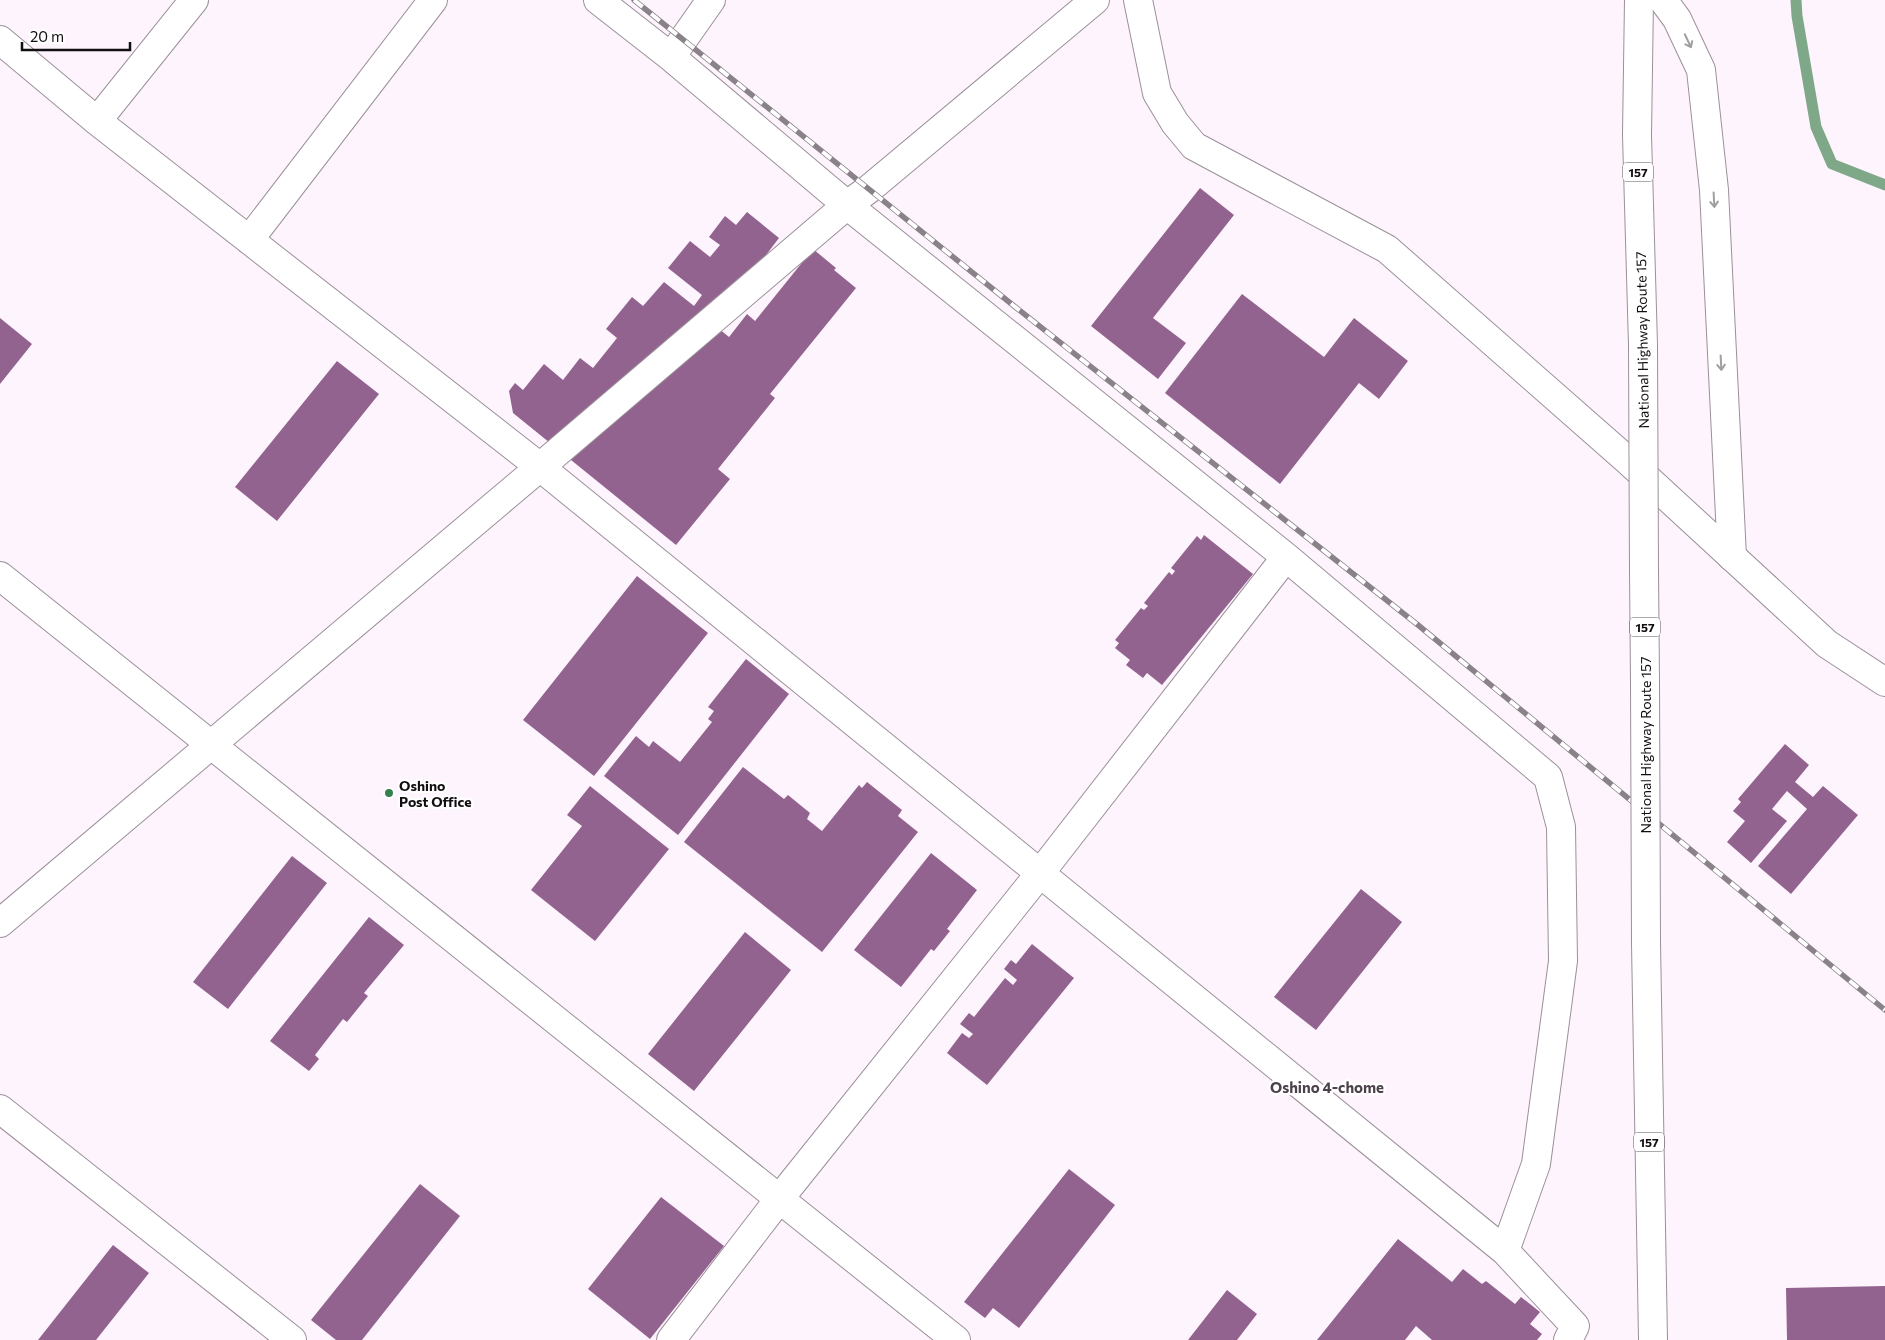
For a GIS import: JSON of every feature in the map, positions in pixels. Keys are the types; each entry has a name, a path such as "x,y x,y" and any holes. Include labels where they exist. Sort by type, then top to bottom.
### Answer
{"main road":[{"path":"97,121 194,0"},
{"path":"250,240 432,0"},
{"path":"598,0 671,57 847,205 1286,557 1548,777 1561,827 1563,961 1536,1164 1505,1251"},
{"path":"671,57 711,0"},
{"path":"0,923 212,746 847,205 869,189 1095,0"},
{"path":"1138,0 1157,93 1175,123 1194,146 1387,249 1626,459 1827,644 1885,682"},
{"name":"National Highway Route 157","path":"1639,0 1637,135 1643,345 1646,943 1653,1340"},
{"path":"1663,0 1677,19 1701,70 1714,190 1723,409 1732,557"},
{"path":"0,40 97,121 540,467 1041,872 1505,1251 1575,1326 1568,1340"},
{"path":"671,1340 780,1198 1041,872 1286,557"},
{"path":"0,576 956,1340"},
{"path":"0,1109 292,1340"}],"building":[{"path":"1200,188 1234,215 1153,318 1186,343 1158,379 1091,326"},
{"path":"747,212 779,238 766,255 773,261 702,315 729,337 747,314 755,321 813,249 856,288 770,394 775,398 718,469 730,479 676,545 513,413 509,391 515,383 523,390 544,364 563,380 580,358 593,368 617,338 606,329 632,297 643,306 664,282 694,306 702,295 668,268 690,241 710,257 720,245 709,237 725,216 736,225"},
{"path":"1242,294 1324,357 1354,318 1408,361 1379,399 1359,383 1280,484 1165,393"},
{"path":"0,318 32,344 0,384"},
{"path":"337,361 379,394 277,521 235,487"},
{"path":"1204,535 1253,574 1162,685 1147,673 1143,678 1126,665 1130,660 1115,648 1119,643 1115,640 1141,608 1144,610 1148,606 1144,603 1169,572 1172,575 1175,571 1171,568 1197,536 1201,540"},
{"path":"637,576 708,633 594,776 523,720"},
{"path":"746,659 789,694 678,835 604,776 636,736 649,747 653,741 680,762 712,722 708,719 714,711 708,707"},
{"path":"1785,744 1809,765 1795,782 1813,797 1823,786 1858,815 1791,894 1758,866 1807,809 1787,791 1772,809 1787,821 1751,863 1727,842 1745,821 1733,811 1741,802 1738,799"},
{"path":"743,767 784,799 788,795 810,813 807,819 822,831 859,785 862,788 867,782 902,810 898,816 918,832 822,952 684,842"},
{"path":"590,786 669,849 595,941 531,890 582,826 567,815"},
{"path":"931,853 977,890 947,929 950,931 934,951 931,949 901,987 854,950"},
{"path":"292,856 327,883 228,1009 193,982"},
{"path":"1361,889 1402,922 1316,1030 1274,997"},
{"path":"369,917 404,945 364,993 368,996 347,1022 343,1019 315,1055 319,1059 309,1071 270,1041"},
{"path":"745,932 791,970 694,1091 648,1054"},
{"path":"1032,944 1074,978 987,1085 947,1053 962,1033 969,1038 973,1034 960,1024 969,1013 974,1017 1005,978 1013,985 1017,980 1004,969 1011,960 1016,964"},
{"path":"1069,1169 1115,1205 1019,1328 993,1308 985,1318 964,1302"},
{"path":"420,1184 460,1216 362,1340 336,1340 311,1320"},
{"path":"661,1197 724,1246 650,1339 588,1289"},
{"path":"1398,1239 1452,1282 1463,1269 1482,1284 1486,1281 1515,1304 1521,1297 1540,1312 1530,1324 1542,1334 1537,1340 1432,1340 1416,1326 1405,1340 1317,1340"},
{"path":"113,1245 149,1273 96,1340 38,1340"},
{"path":"1885,1286 1885,1340 1787,1340 1786,1288"},
{"path":"1227,1290 1257,1314 1237,1340 1188,1340"}],"waterway":[{"path":"1796,0 1797,16 1816,127 1832,164 1885,185"}],"railway":[{"path":"634,0 1014,306 1418,625 1885,1010"}],"place":[{"name":"Oshino Post Office","path":"389,793"}],"district":[{"name":"Oshino 4-chome","path":"1327,1087"}]}
